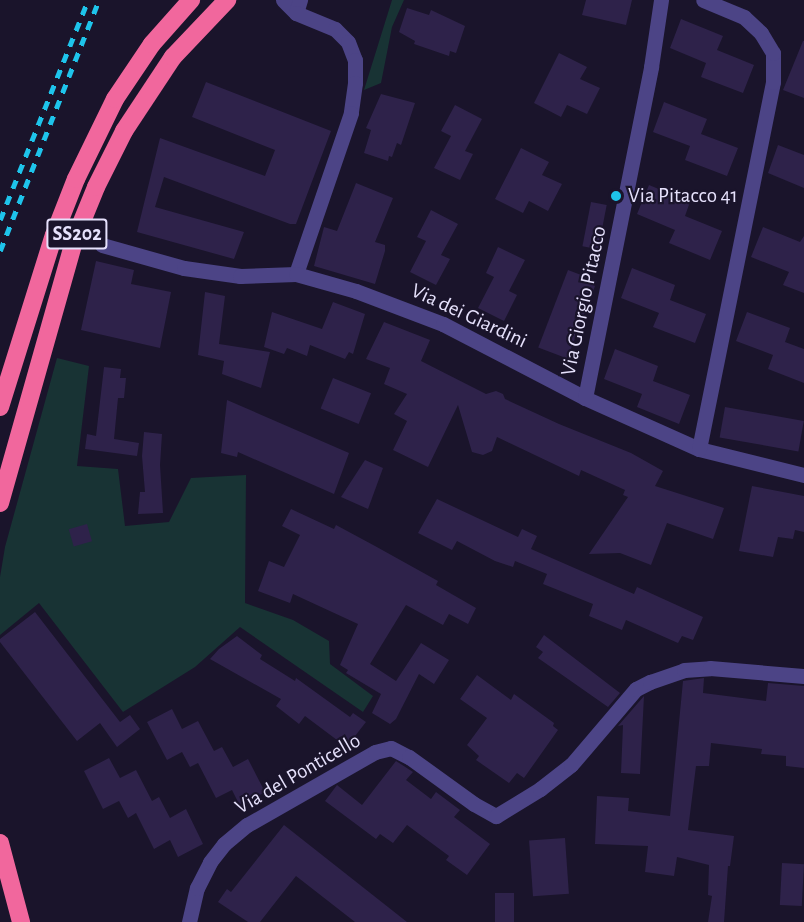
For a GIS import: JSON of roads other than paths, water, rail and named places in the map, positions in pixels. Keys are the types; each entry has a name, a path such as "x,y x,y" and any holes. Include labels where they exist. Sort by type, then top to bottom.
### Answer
{"highway":[{"name":"SS202","path":"0,407 19,340 58,224 76,179 115,99 152,44 191,0"},
{"name":"SS202","path":"0,503 74,241 96,187 124,132 173,57 227,0"},
{"path":"0,385 19,340"},
{"path":"0,843 21,922"}],"street":[{"path":"283,0 335,29 348,42 355,60 356,83 351,113 296,274"},
{"name":"Via Giorgio Pitacco","path":"585,398 647,88 661,0"},
{"path":"699,449 773,82 773,53 762,33 744,17 703,0"},
{"name":"Via dei Giardini","path":"102,245 184,268 240,276 296,274 356,291 416,312 480,342 585,398 699,449 804,476"},
{"name":"Via del Ponticello","path":"189,922 197,888 210,862 224,844 247,825 375,752 391,748 409,757 474,804 496,816 540,789 571,765 636,689 650,682 684,670 710,668 804,676"}],"railway":[{"path":"0,220 88,0"},
{"path":"0,251 99,0"}],"place":[{"name":"Via Pitacco 41","path":"616,196"}]}
